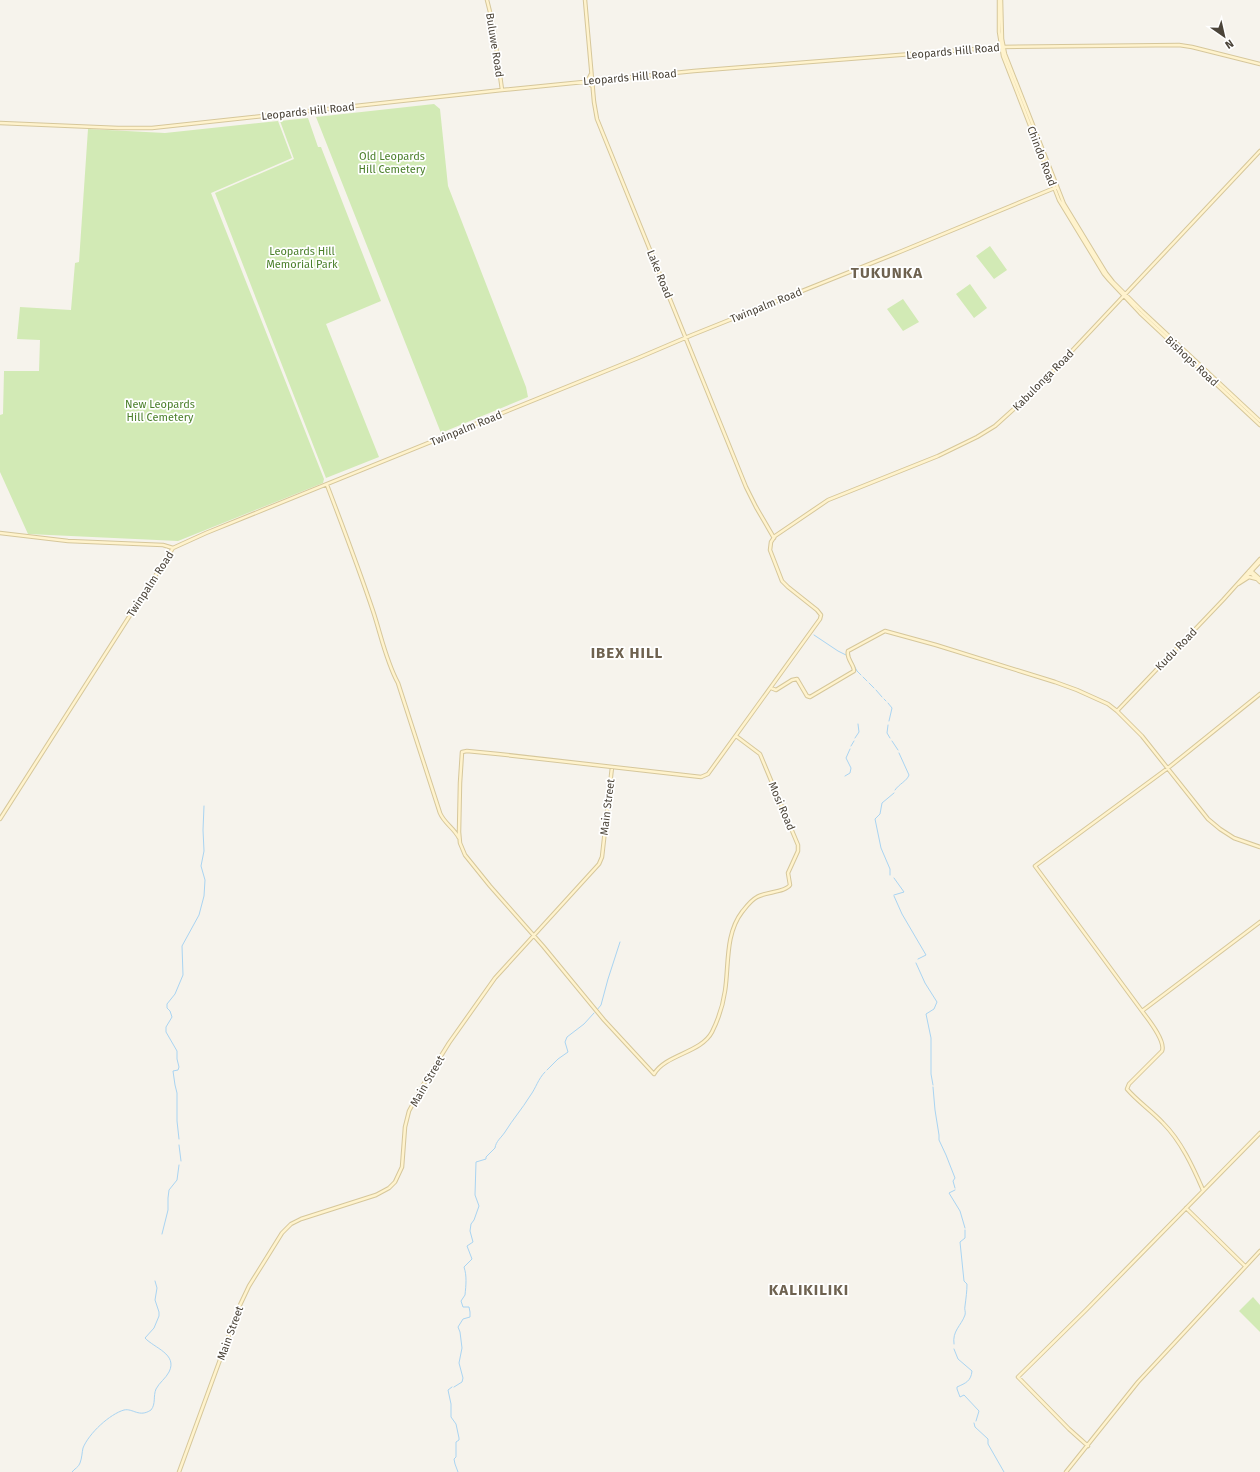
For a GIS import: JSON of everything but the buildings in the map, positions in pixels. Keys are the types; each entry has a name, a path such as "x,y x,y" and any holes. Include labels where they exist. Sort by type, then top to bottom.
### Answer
{"main road":[{"name":"Buluwe Road","path":"487,0 493,24 502,90"},
{"name":"Lake Road","path":"585,0 597,119 746,487 774,538"},
{"name":"Chindo Road","path":"1000,0 1004,53 1065,210 1091,254 1109,280 1125,295"},
{"path":"1002,41 1010,47 1004,53 995,48 1002,41"},
{"name":"Leopards Hill Road","path":"0,123 152,128 600,79 1003,47 1179,45 1260,64"},
{"path":"593,88 585,81 592,73 596,78 600,79"},
{"path":"593,88 595,82 600,79"},
{"name":"Kabulonga Road","path":"774,538 828,500 943,454 995,426 1037,388 1260,151"},
{"name":"Twinpalm Road","path":"0,819 173,548 206,533 1056,188"},
{"name":"Bishops Road","path":"1125,295 1260,421"},
{"name":"Bishops Road","path":"1125,295 1260,425"},
{"path":"682,332 692,335"},
{"path":"678,341 687,344"},
{"path":"327,485 350,544 391,670 398,683 440,813 460,840"},
{"path":"0,533 55,540 163,545 173,548"},
{"path":"534,936 467,859 463,851 459,828 461,754 463,751 498,754 704,777 712,770 818,622 821,615 815,608 782,581 770,550 770,545 774,538"},
{"name":"Kudu Road","path":"1250,571 1260,559"},
{"name":"Kudu Road","path":"1117,711 1234,587 1260,562"},
{"path":"1250,571 1259,580"},
{"path":"1234,587 1249,577 1259,580"},
{"path":"771,688 776,690 792,680 797,679 807,696 810,697 854,671 854,668 847,656 848,651 885,631 936,645 1061,684 1096,698 1108,704 1117,711 1142,736 1206,816 1216,826 1236,839 1260,847"},
{"path":"1203,1190 1185,1154 1165,1124 1127,1089 1129,1084 1164,1049 1158,1034 1036,866 1168,768 1260,694"},
{"name":"Mosi Road","path":"534,936 604,1020 654,1074 660,1066 684,1054 710,1036 719,1015 725,991 730,948 738,917 755,898 789,887 788,873 798,851 798,843 760,754 736,736"},
{"name":"Main Street","path":"179,1472 240,1305 249,1286 282,1233 295,1222 376,1195 393,1185 398,1178 402,1167 405,1127 412,1105 449,1043 499,974 584,882 601,861 612,767"},
{"path":"454,831 459,828"},
{"path":"1142,1010 1260,922"},
{"path":"1088,1446 1069,1429 1018,1377 1260,1133"},
{"path":"1186,1208 1245,1266"},
{"path":"1066,1472 1138,1382 1260,1251"}],"green space":[{"name":"Old Leopards Hill Cemetery","path":"434,104 440,109 448,186 526,387 528,397 441,433 316,117"},
{"name":"Leopards Hill Memorial Park","path":"308,118 318,147 321,147 381,301 326,324 379,457 326,478 215,193 294,159 280,121"},
{"name":"New Leopards Hill Cemetery","path":"278,121 292,158 211,193 324,479 323,483 178,541 28,534 0,472 0,415 3,414 4,371 39,371 40,340 17,339 20,307 71,310 75,263 79,262 88,129 165,133"},
{"path":"990,246 1007,270 994,279 976,256"},
{"path":"970,284 987,308 974,318 956,294"},
{"path":"903,299 919,322 903,331 887,309"},
{"path":"1253,1297 1260,1305 1260,1332 1239,1311"}],"waterway":[{"path":"814,635 846,655"},
{"path":"849,656 857,671 861,675"},
{"path":"863,677 867,681"},
{"path":"869,683 874,688"},
{"path":"876,690 882,697"},
{"path":"888,703 892,708 889,721"},
{"path":"855,738 859,732 858,724"},
{"path":"888,725 887,733 890,738"},
{"path":"851,746 854,741"},
{"path":"892,741 898,750"},
{"path":"845,776 850,773 851,768 846,758 850,749"},
{"path":"895,790 907,779 909,775 899,753"},
{"path":"890,875 890,869 881,848 875,819 880,814 882,803 894,793"},
{"path":"179,1139 177,1121 177,1093 173,1071 178,1070 179,1067 177,1051 166,1032 166,1027 172,1017 167,1008 167,1004 175,994 183,975 182,946 199,915 204,896 205,880 201,866 204,851 204,806"},
{"path":"894,878 904,892 894,895"},
{"path":"894,896 902,914 926,955 918,959"},
{"path":"597,1010 601,1005 620,942"},
{"path":"916,963 925,983 937,1002 934,1009 926,1014 931,1038 931,1074 933,1085"},
{"path":"547,1070 568,1052 565,1042 567,1037 584,1024 594,1013"},
{"path":"454,1387 462,1382 463,1378 459,1363 462,1348 458,1327 463,1319 470,1317 469,1307 463,1307 461,1301 465,1295 466,1288 464,1267 472,1259 467,1246 473,1242 470,1231 471,1224 479,1206 475,1195 476,1162 486,1159 486,1157 495,1148 498,1141 527,1101 545,1072"},
{"path":"933,1087 939,1140 955,1178 953,1181 955,1188"},
{"path":"179,1145 181,1161"},
{"path":"162,1234 168,1210 169,1190 177,1180 179,1165"},
{"path":"955,1190 949,1193 960,1211 965,1228"},
{"path":"954,1344 954,1336 965,1314 967,1284 964,1281 960,1242 965,1238 965,1230"},
{"path":"72,1472 78,1467 86,1442 95,1430 106,1420 124,1410 140,1413 151,1410 156,1389 169,1372 171,1366 168,1356 145,1338 154,1328 159,1316 155,1300 157,1288 155,1281"},
{"path":"954,1349 958,1359 972,1371 969,1379 957,1387 957,1389 960,1397 964,1395 979,1411 976,1421"},
{"path":"452,1387 448,1390 451,1404 451,1417 456,1424 459,1438 456,1442 456,1457 454,1459 458,1472"},
{"path":"974,1423 975,1427 988,1439 988,1444 1004,1472"}],"district":[{"name":"TUKUNKA","path":"887,273"},
{"name":"IBEX HILL","path":"627,653"},
{"name":"KALIKILIKI","path":"809,1290"}]}
